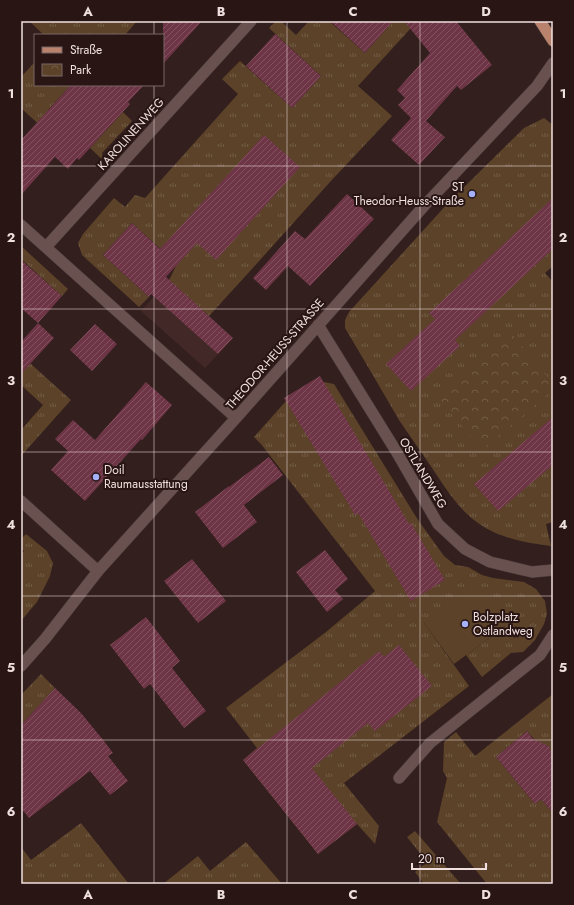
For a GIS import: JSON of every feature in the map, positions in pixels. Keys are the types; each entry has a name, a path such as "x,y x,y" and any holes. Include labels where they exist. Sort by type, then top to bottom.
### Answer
{"main road":[{"path":"540,21 553,41"}],"street":[{"name":"KAROLINENWEG","path":"46,247 251,21"},
{"name":"THEODOR-HEUSS-STRASSE","path":"21,666 45,639 98,571 424,206 537,86 553,63"},
{"path":"21,225 236,418"},
{"name":"OSTLANDWEG","path":"318,326 396,451 438,524 465,549 490,562 532,572 553,570"},
{"path":"21,501 98,571"},
{"path":"399,778 430,743 540,655 553,635"}],"shaded area":[{"path":"169,280 233,338 205,368 141,311"}],"green space":[{"path":"29,21 137,21 126,34 43,34"},
{"path":"276,21 281,21 296,35 309,21 329,21 365,53 393,21 403,21 411,28 358,86 392,116 209,316 169,280 177,264 132,223 103,255 149,297 139,307 82,255 78,243 83,234 114,198 125,207 135,195 145,198 238,94 222,79 240,61 292,108 321,76 269,28"},
{"path":"34,63 34,86 70,86 48,110 68,128 57,141 21,108 21,77"},
{"path":"123,112 132,121 102,153 105,162 90,148"},
{"path":"544,118 553,125 553,266 545,273 553,282 553,522 546,524 551,546 520,541 500,535 482,526 461,508 399,420 345,328 345,320 349,312 449,202 524,128"},
{"path":"21,246 68,289 62,296 21,259"},
{"path":"513,335 553,384 553,390 482,450 438,397"},
{"path":"21,355 71,400 21,456 21,430 43,405 21,385"},
{"path":"324,382 334,384 418,520 444,556 455,565 468,567 482,575 524,582 536,589 545,601 547,614 544,624 535,640 523,652 511,653 482,677 466,655 507,625 424,623 469,686 344,783 379,826 375,844 357,824 318,854 243,760 257,748 226,708 326,632 375,591 254,437 286,401 284,398"},
{"path":"26,534 47,551 53,563 50,576 37,602 21,621 21,555 24,551 21,549 21,539"},
{"name":"Bolzplatz Ostlandweg","path":"478,584 507,625 454,664 424,623"},
{"path":"41,674 55,688 21,725 21,695"},
{"path":"553,694 553,761 527,731 496,757 535,804 541,799 553,813 553,884 487,884 437,822 447,778 443,771 444,742 456,732 475,756"},
{"path":"81,823 129,884 21,884 21,847 31,860"},
{"path":"415,831 461,884 424,884 415,872 427,862 407,837"},
{"path":"246,842 282,884 163,884 198,856 210,871"}],"building":[{"path":"163,21 202,21 164,63"},
{"path":"330,21 393,21 365,53"},
{"path":"404,21 456,21 492,65 461,90 457,86 426,121 445,137 419,165 391,140 411,118 398,105 405,98 397,90 430,53"},
{"path":"275,34 321,76 292,108 246,66"},
{"path":"70,86 143,86 128,102 130,104 79,160 77,158 68,169 55,157 21,195 21,140"},
{"path":"264,135 300,167 216,260 197,243 166,277 233,338 218,354 151,294 149,297 103,255 132,223 160,249"},
{"path":"347,194 374,219 310,286 288,266 266,290 253,278 295,231 305,239"},
{"path":"553,198 553,249 455,340 460,346 411,391 386,364 435,319 429,313"},
{"path":"21,260 62,296 38,323 21,308"},
{"path":"38,323 54,338 21,374 21,342"},
{"path":"95,324 117,344 92,371 70,350"},
{"path":"320,376 409,524 411,523 445,580 411,601 358,513 355,515 284,398"},
{"path":"146,382 172,405 142,440 141,439 85,501 51,470 68,451 55,439 73,420 95,440"},
{"path":"553,417 553,465 498,511 474,484"},
{"path":"269,457 283,475 244,505 257,522 223,548 195,512"},
{"path":"325,550 348,579 335,590 343,599 327,612 296,572"},
{"path":"192,559 226,601 198,623 164,581"},
{"path":"146,617 180,661 172,668 206,711 184,728 150,684 144,689 110,645"},
{"path":"399,645 432,686 375,731 368,723 312,768 357,824 318,854 243,760 379,651 384,657"},
{"path":"55,688 81,713 104,741 113,753 108,756 128,781 110,795 90,771 29,818 21,808 21,725"},
{"path":"527,731 533,739 549,746 553,760 553,813 541,799 535,804 496,757"}],"place":[{"name":"ST Theodor-Heuss-Straße","path":"472,194"},
{"name":"Doil Raumausstattung","path":"96,477"},
{"name":"Bolzplatz Ostlandweg","path":"465,624"}]}
